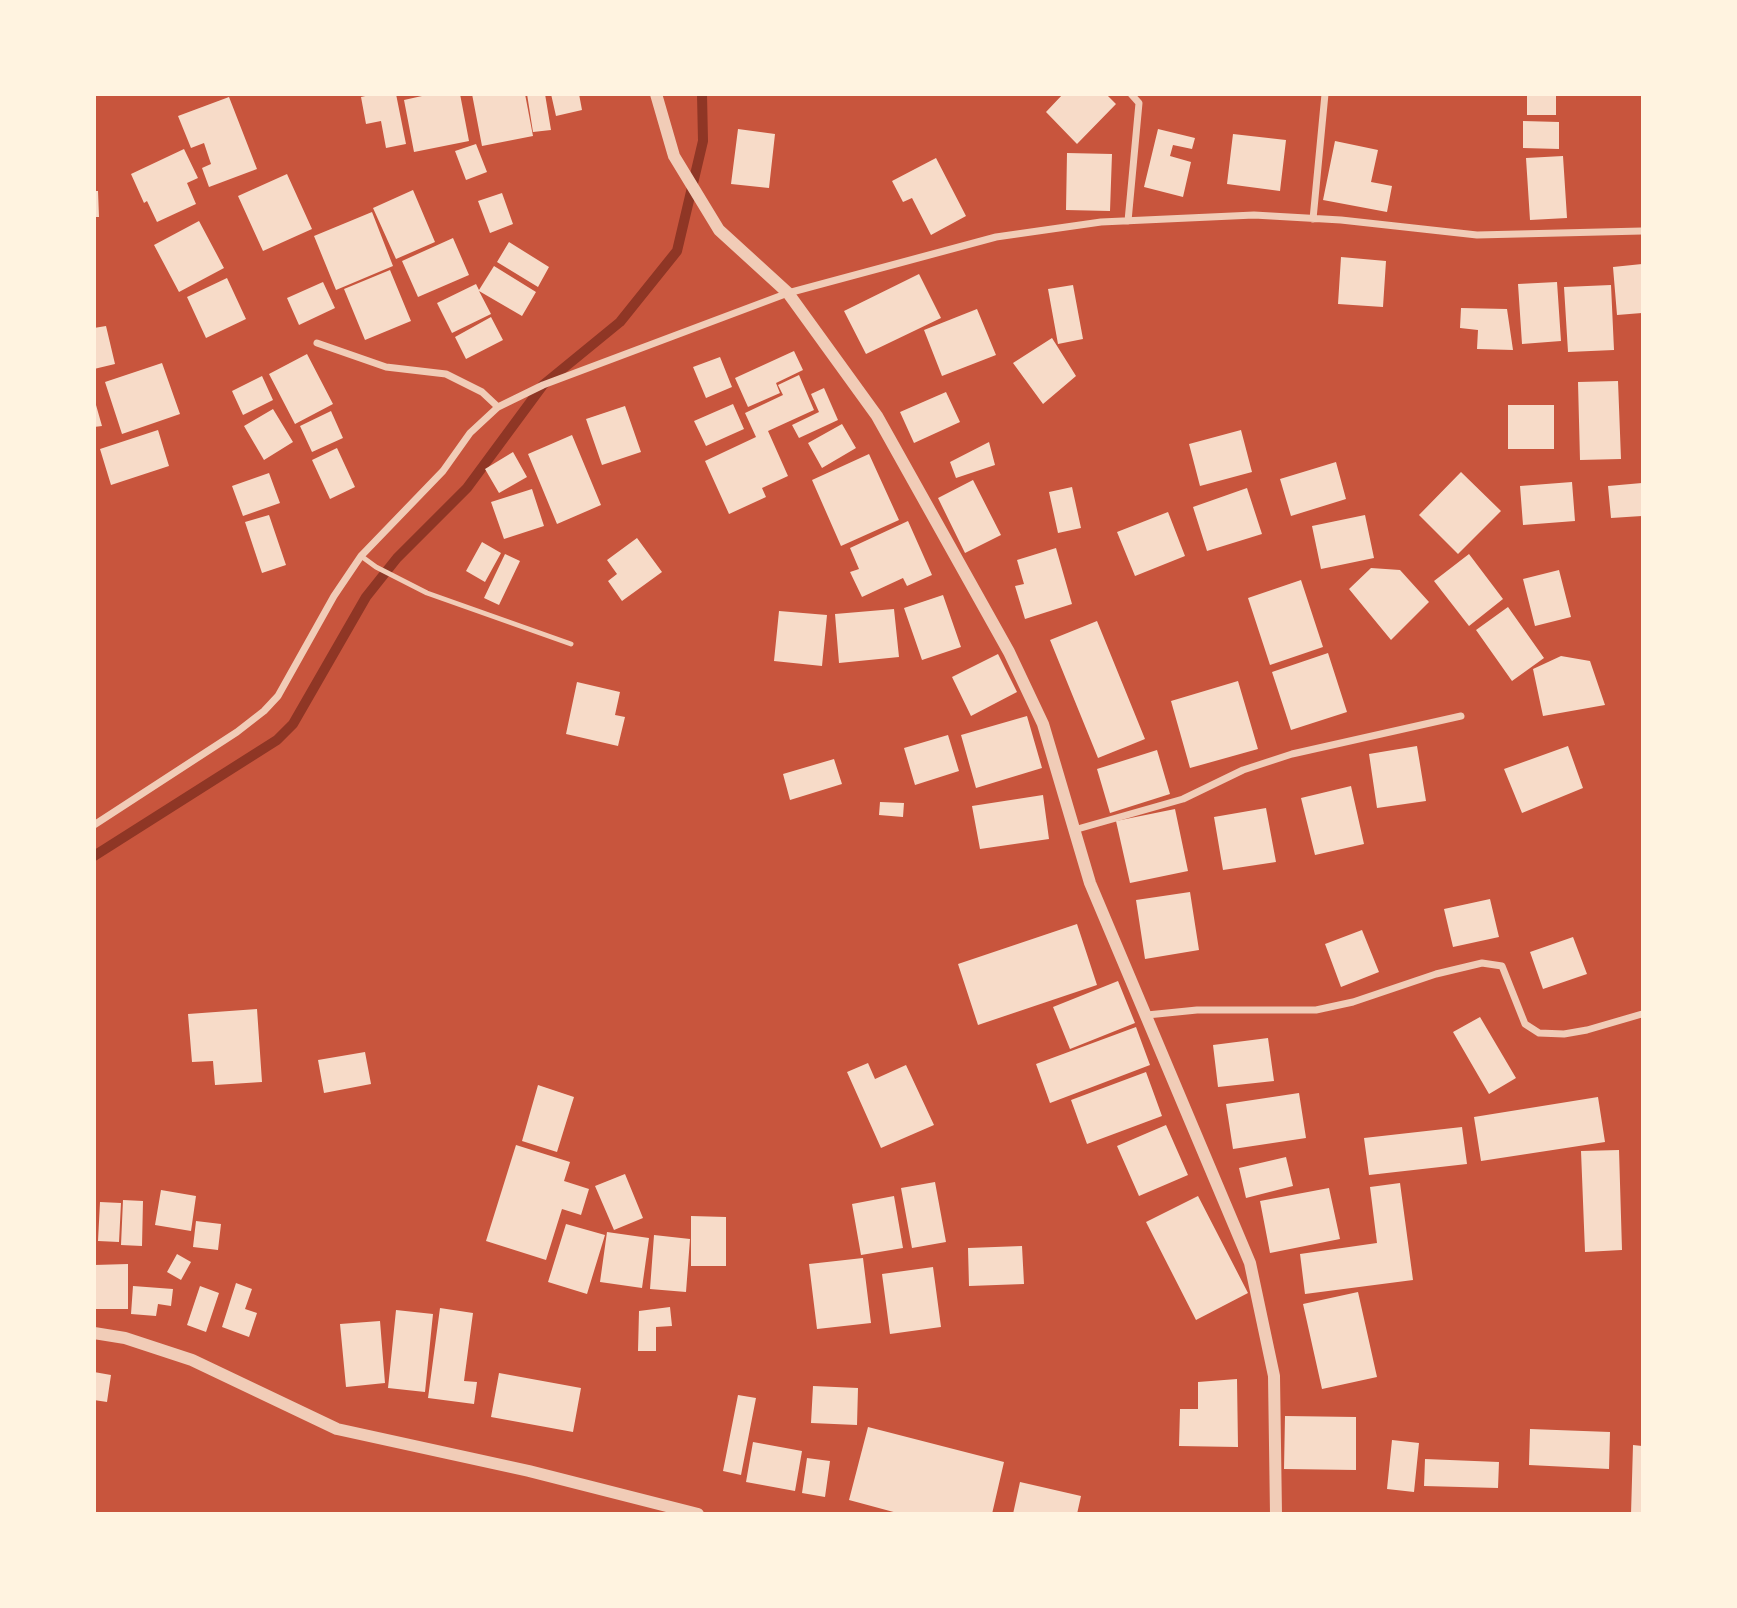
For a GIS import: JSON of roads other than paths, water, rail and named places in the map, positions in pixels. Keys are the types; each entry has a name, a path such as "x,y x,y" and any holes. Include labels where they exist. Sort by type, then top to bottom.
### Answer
{"street":[{"path":"656,94 674,156 719,230 788,293 877,416 1009,652 1042,724 1090,883 1250,1263 1274,1376 1276,1514"},
{"path":"1128,221 1139,103 1131,94"},
{"path":"1313,219 1325,94"},
{"path":"94,825 237,732 264,711 278,696 334,596 361,556 443,471 470,433 498,407 543,385 788,293 996,237 1101,222 1254,215 1477,235 1643,231"},
{"path":"317,343 386,367 446,374 482,392 498,407"},
{"path":"1074,830 1183,799 1243,770 1292,754 1461,716"},
{"path":"1147,1015 1197,1010 1316,1010 1353,1002 1436,974 1482,963 1502,966 1525,1024 1539,1033 1564,1034 1587,1030 1643,1014"},
{"path":"94,1333 125,1338 192,1360 337,1429 529,1471 698,1514"}],"lane":[{"path":"361,556 376,567 427,593 571,644"}],"waterway":[{"path":"94,856 277,740 293,724 366,597 397,558 467,488 543,385 620,322 677,251 703,141 702,94"}]}
